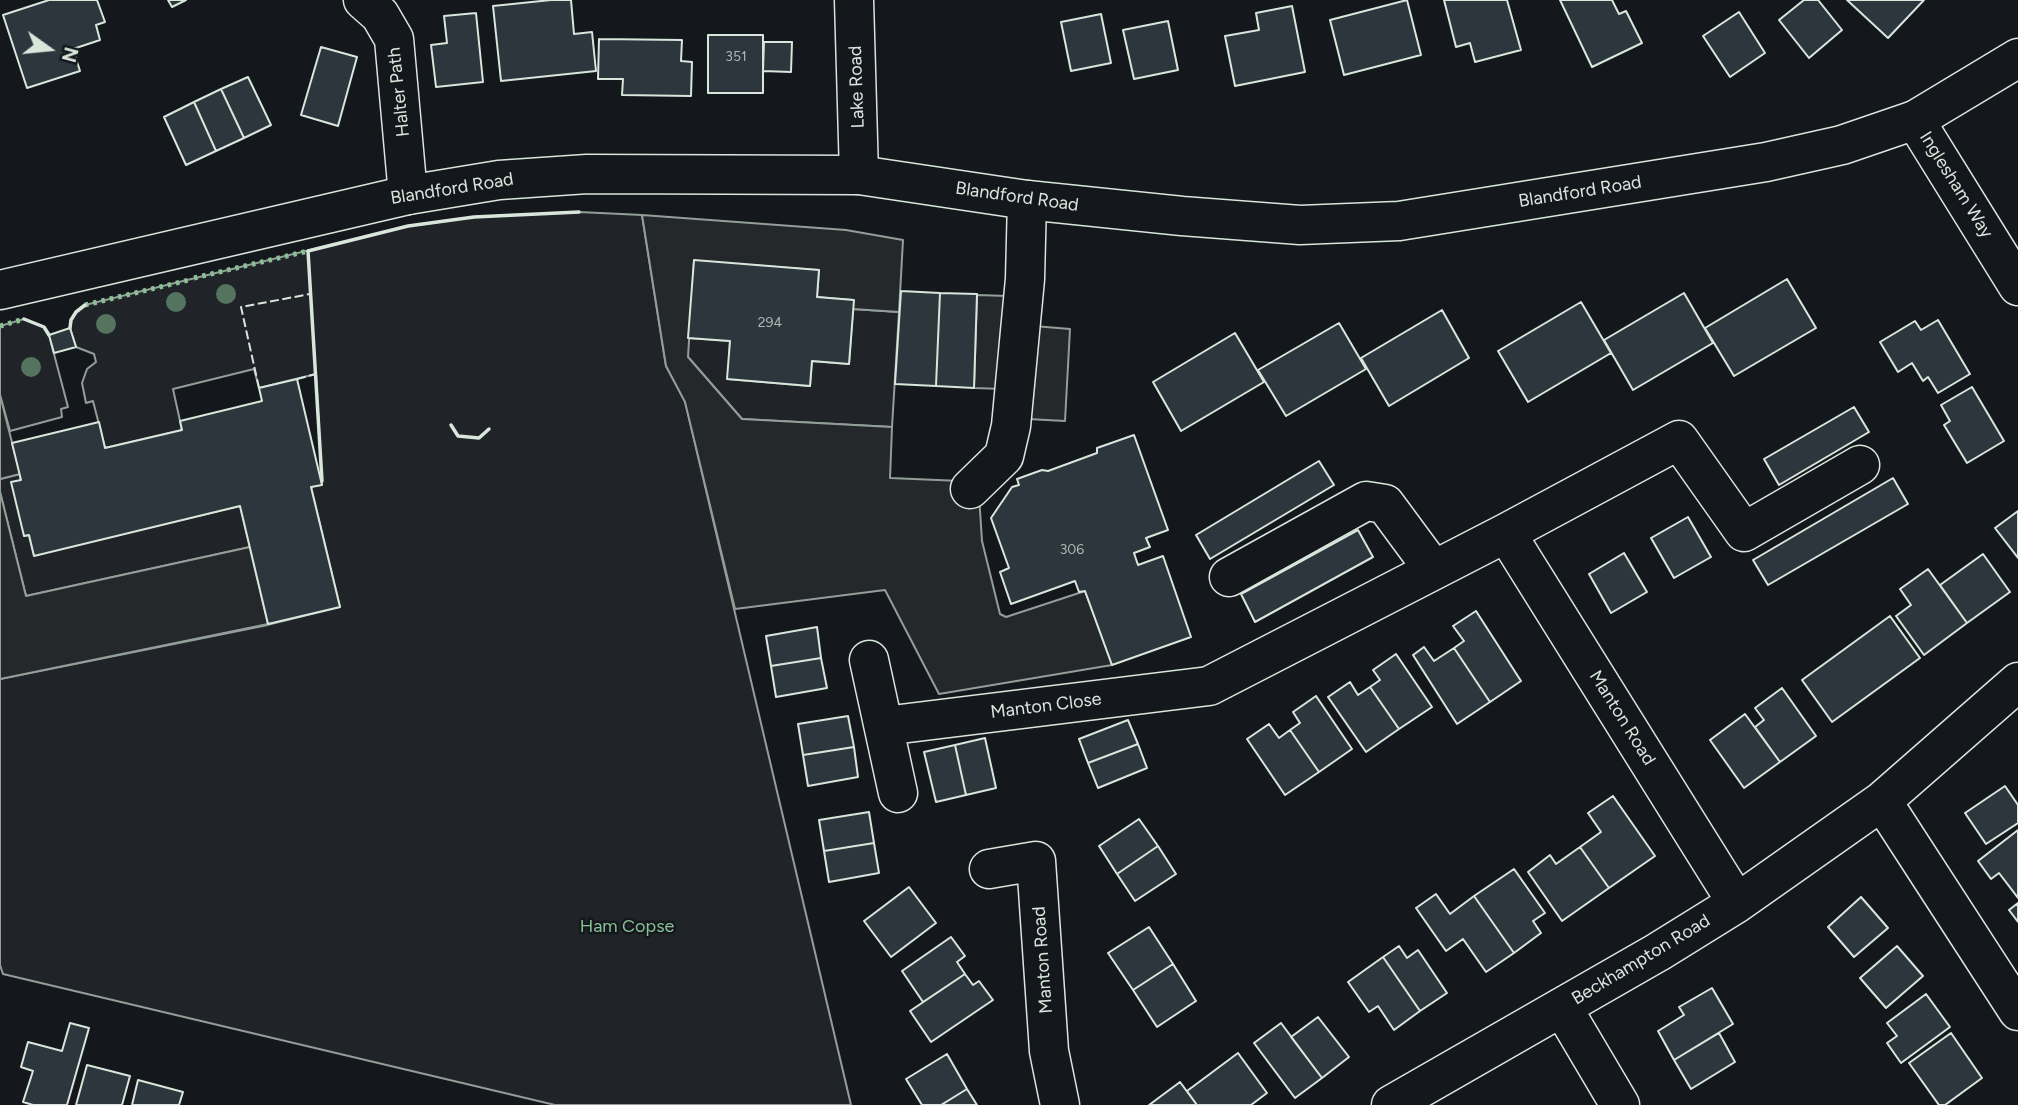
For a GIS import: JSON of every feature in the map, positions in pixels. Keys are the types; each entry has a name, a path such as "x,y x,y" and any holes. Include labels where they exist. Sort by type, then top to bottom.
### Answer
{"street":[{"name":"Halter Path","path":"363,0 380,15 394,39 408,195"},
{"name":"Lake Road","path":"857,1 859,175"},
{"name":"Blandford Road","path":"0,290 408,195 499,180 587,174 859,175 1027,201 1182,216 1300,225 1399,221 1766,162 1842,145 1915,120 2018,58"},
{"name":"Inglesham Way","path":"1915,120 2018,286"},
{"path":"970,489 1004,456 1011,426 1025,279 1027,201"},
{"path":"1229,577 1366,501 1385,504 1433,569 1679,440 1744,532 1860,465"},
{"name":"Manton Road","path":"1506,533 1737,903"},
{"name":"Manton Close","path":"884,726 1209,686 1433,569"},
{"path":"869,660 898,793"},
{"name":"Beckhampton Road","path":"1391,1105 1658,952 1737,903 1882,801 2018,682"},
{"path":"1882,801 2018,1011"},
{"name":"Manton Road","path":"989,869 1036,861 1049,1051 1060,1105"},
{"path":"1562,1007 1620,1105"}],"green space":[{"name":"Ham Copse","path":"579,212 642,215 666,366 685,401 851,1105 555,1105 3,974 0,965 0,679 263,626 340,607 311,487 322,484 316,374 259,388 254,369 173,389 182,430 105,448 93,401 86,403 82,383 87,369 96,362 94,354 76,347 70,328 76,312 85,305 408,226 474,217"},
{"path":"853,309 899,312 892,427 742,419 688,357 688,338 730,341 728,379 810,386 812,361 849,364"},
{"path":"24,319 44,327 49,335 68,407 61,409 62,417 10,431 0,395 0,326"},
{"path":"20,474 24,536 29,535 34,555 240,506 250,547 26,596 0,492 0,479"}],"shaded area":[{"path":"642,215 846,230 903,240 899,312 853,309 853,300 817,297 819,270 694,261 688,357 742,419 892,427 890,478 961,481 979,495 982,541 1000,614 1006,617 1085,591 1112,665 939,694 885,590 735,609 685,402 666,366"},
{"path":"977,295 1008,296 1004,389 974,388"},
{"path":"1034,326 1070,329 1065,421 1028,419"},
{"path":"0,395 20,474 0,479"},
{"path":"0,492 26,596 250,547 268,624 0,679"}],"building":[{"path":"49,0 97,0 105,22 96,25 100,40 73,49 80,71 27,88 3,15"},
{"path":"168,0 186,0 172,7"},
{"path":"571,0 574,34 592,32 596,71 501,81 493,6"},
{"path":"1407,0 1421,55 1344,75 1330,20"},
{"path":"1444,0 1507,0 1521,50 1475,62 1470,43 1456,47"},
{"path":"1560,0 1612,0 1619,14 1626,11 1642,43 1592,67"},
{"path":"1804,0 1818,0 1842,30 1809,58 1779,20"},
{"path":"1847,0 1924,0 1888,38"},
{"path":"1292,6 1305,72 1235,86 1225,36 1259,30 1256,13"},
{"path":"1739,12 1765,53 1730,77 1703,36"},
{"path":"476,13 483,82 436,87 431,45 447,43 444,16"},
{"path":"1101,14 1111,63 1071,71 1061,22"},
{"path":"1168,21 1178,70 1134,79 1123,30"},
{"path":"708,35 763,35 763,93 708,93"},
{"path":"599,39 682,40 681,61 692,62 691,96 622,95 623,79 598,79"},
{"path":"764,42 792,42 791,72 763,71"},
{"path":"321,47 357,57 338,126 301,115"},
{"path":"248,77 271,125 244,138 221,89"},
{"path":"221,89 244,138 216,151 194,102"},
{"path":"194,102 216,151 186,165 164,117"},
{"path":"694,260 819,270 817,297 854,300 849,364 812,361 810,386 727,379 730,341 688,338"},
{"path":"1787,279 1816,328 1734,376 1705,328"},
{"path":"901,291 940,293 936,386 895,384"},
{"path":"940,293 977,294 974,388 936,386"},
{"path":"1684,293 1713,343 1633,390 1604,340"},
{"path":"1581,302 1611,353 1528,402 1498,351"},
{"path":"1442,310 1469,358 1389,406 1361,358"},
{"path":"1938,320 1970,374 1938,393 1928,377 1923,381 1912,363 1898,372 1880,342 1915,321 1921,330"},
{"path":"1339,323 1366,369 1286,416 1258,370"},
{"path":"70,328 76,347 54,353 49,335"},
{"path":"1235,333 1264,382 1181,431 1153,382"},
{"path":"297,379 322,485 311,487 340,607 268,624 240,506 34,556 29,535 24,536 11,482 21,480 12,443 99,422 105,448 182,430 180,421 262,401 259,388"},
{"path":"1972,387 2004,441 1967,463 1944,425 1950,421 1941,405"},
{"path":"1854,407 1869,432 1779,485 1764,459"},
{"path":"1134,435 1168,530 1146,538 1150,547 1134,553 1138,565 1163,556 1191,637 1112,665 1085,591 1079,592 1075,581 1011,604 1000,572 1009,568 991,518 1012,487 1019,485 1017,479 1097,453 1097,448"},
{"path":"1319,461 1334,485 1210,559 1196,535"},
{"path":"1893,478 1908,504 1768,585 1753,560"},
{"path":"2018,511 2018,558 1995,528"},
{"path":"1688,517 1711,557 1674,578 1651,538"},
{"path":"1358,530 1373,557 1255,622 1241,594"},
{"path":"1624,553 1647,592 1611,613 1589,574"},
{"path":"1983,554 2010,592 1967,623 1940,585"},
{"path":"1928,569 1967,623 1924,655 1896,616 1911,605 1900,589"},
{"path":"1476,611 1521,681 1490,702 1454,648 1464,641 1453,626"},
{"path":"1890,616 1920,658 1832,722 1802,680"},
{"path":"817,627 821,658 771,666 766,636"},
{"path":"1424,647 1434,661 1454,648 1490,702 1457,724 1413,655"},
{"path":"1396,654 1432,707 1399,729 1370,687 1380,680 1373,670"},
{"path":"821,658 827,688 776,697 771,666"},
{"path":"1350,682 1358,695 1370,687 1399,729 1366,752 1328,697"},
{"path":"1782,688 1816,736 1780,762 1755,727 1764,720 1755,708"},
{"path":"1316,696 1352,749 1319,772 1290,730 1300,723 1293,712"},
{"path":"1745,714 1780,762 1744,788 1710,740"},
{"path":"848,716 854,747 803,755 798,724"},
{"path":"1128,720 1138,744 1088,763 1079,739"},
{"path":"1269,724 1279,738 1290,730 1319,772 1285,795 1247,739"},
{"path":"985,738 996,788 966,795 955,745"},
{"path":"1138,744 1147,768 1098,788 1088,763"},
{"path":"955,745 966,795 936,802 924,752"},
{"path":"854,747 858,777 808,786 803,755"},
{"path":"2005,786 2018,805 2018,823 1986,844 1965,813"},
{"path":"1613,796 1655,856 1609,888 1580,847 1601,832 1588,813"},
{"path":"869,812 874,843 824,851 819,820"},
{"path":"1139,819 1158,846 1117,874 1099,846"},
{"path":"2018,830 2018,898 1999,873 1991,879 1978,861"},
{"path":"874,843 879,873 829,882 824,851"},
{"path":"1158,846 1176,874 1135,901 1117,874"},
{"path":"1580,847 1609,888 1562,921 1528,872 1550,855 1556,864"},
{"path":"1514,869 1545,913 1533,921 1541,933 1514,953 1474,896"},
{"path":"909,887 936,923 891,957 864,921"},
{"path":"1436,894 1450,914 1474,896 1514,953 1486,972 1463,939 1446,951 1416,908"},
{"path":"1861,897 1888,928 1854,957 1828,927"},
{"path":"2018,903 2018,922 2009,910"},
{"path":"1149,927 1173,964 1133,990 1108,953"},
{"path":"951,937 965,956 957,962 965,974 923,1002 902,971"},
{"path":"1399,946 1407,958 1418,950 1447,993 1420,1011 1383,957"},
{"path":"1897,946 1923,976 1886,1008 1860,978"},
{"path":"1383,957 1420,1011 1394,1030 1378,1006 1369,1012 1348,982"},
{"path":"1173,964 1196,1001 1157,1027 1133,990"},
{"path":"965,974 973,985 979,981 993,1000 931,1042 910,1011"},
{"path":"1712,988 1733,1024 1674,1060 1658,1031 1684,1015 1679,1007"},
{"path":"1926,994 1950,1027 1901,1063 1887,1043 1897,1036 1887,1023"},
{"path":"1318,1017 1349,1057 1322,1078 1291,1037"},
{"path":"70,1023 89,1028 67,1105 33,1105 23,1102 33,1071 21,1067 28,1042 62,1051"},
{"path":"1281,1023 1322,1078 1295,1098 1254,1043"},
{"path":"1719,1033 1735,1062 1691,1089 1674,1060"},
{"path":"1951,1033 1982,1078 1945,1105 1939,1105 1909,1063"},
{"path":"1238,1053 1267,1093 1251,1105 1197,1105 1187,1091"},
{"path":"947,1054 967,1089 941,1105 922,1105 906,1079"},
{"path":"87,1065 130,1076 122,1105 76,1105"},
{"path":"138,1080 183,1092 179,1105 132,1105"},
{"path":"1180,1082 1197,1105 1149,1105"},
{"path":"967,1089 977,1105 941,1105"}],"hedge":[{"path":"194,278 308,251"},
{"path":"85,305 189,280"},
{"path":"0,326 24,319"}],"fence":[{"path":"259,388 241,307 310,294"},
{"path":"297,379 316,374"}],"wall":[{"path":"322,481 308,251 408,226 474,217 579,212"},
{"path":"70,328 76,312 85,305"},
{"path":"24,319 44,327 49,335"},
{"path":"451,425 458,436 479,438 489,429"}]}
